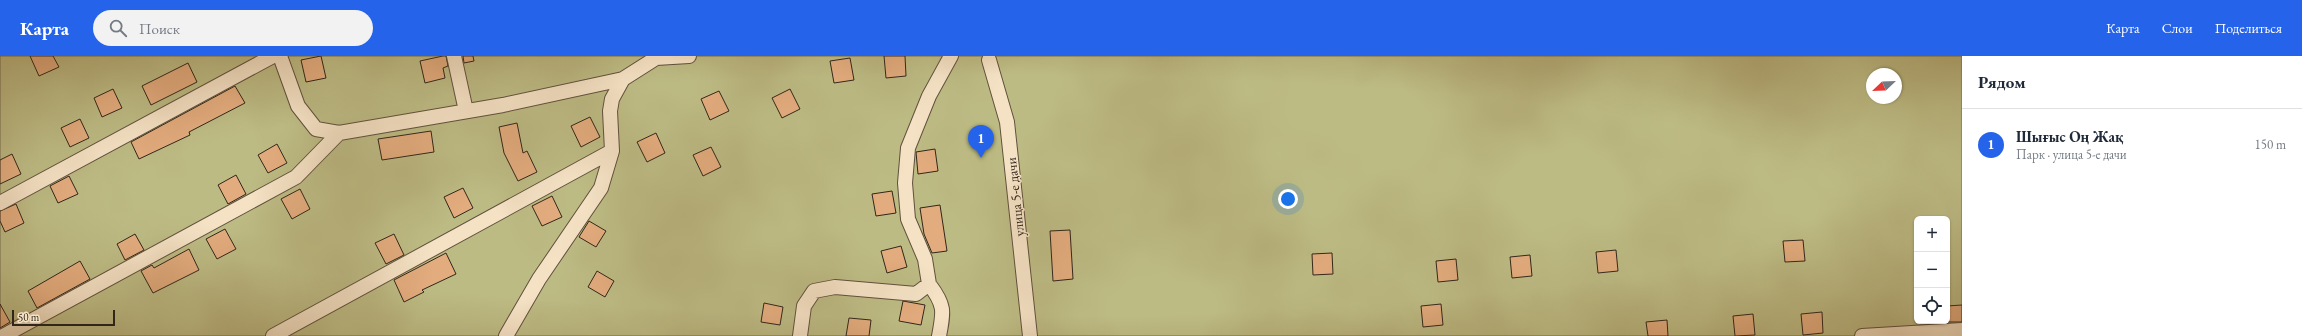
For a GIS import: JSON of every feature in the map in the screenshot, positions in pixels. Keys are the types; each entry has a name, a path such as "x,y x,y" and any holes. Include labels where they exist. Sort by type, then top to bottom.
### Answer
{"street":[{"path":"0,203 273,56"},
{"path":"280,56 298,106 316,129 339,133 466,111 623,79 656,57 689,56"},
{"path":"454,56 466,111"},
{"path":"939,336 944,313 938,296 928,284 925,259 908,219 905,183 908,148 929,96 951,56"},
{"name":"улица 5-е дачи","path":"988,57 1007,122 1030,336"},
{"path":"506,336 539,279 601,188 612,151 610,111 612,99 623,79"},
{"path":"3,336 296,177 339,133"},
{"path":"273,336 612,151"},
{"path":"800,336 804,306 814,291 835,287 916,294 928,284"},
{"path":"1862,336 1962,330"}],"shaded area":[{"path":"0,56 1962,56 1962,336 0,336"}],"building":[{"path":"30,56 53,56 59,67 39,76"},
{"path":"321,56 326,78 306,82 301,60"},
{"path":"446,56 448,66 443,68 445,78 425,83 420,61"},
{"path":"463,56 473,56 474,61 464,63"},
{"path":"884,56 905,56 906,76 886,78"},
{"path":"850,58 854,80 834,83 830,61"},
{"path":"188,63 197,82 151,105 142,86"},
{"path":"235,86 245,103 189,132 190,135 139,159 131,142"},
{"path":"113,89 122,108 102,117 94,98"},
{"path":"790,89 800,109 782,118 772,98"},
{"path":"719,91 729,111 710,120 701,99"},
{"path":"590,117 600,137 581,147 571,126"},
{"path":"80,119 89,138 70,147 61,128"},
{"path":"517,123 523,153 527,151 537,172 518,181 504,153 499,127"},
{"path":"431,131 434,152 382,160 378,139"},
{"path":"656,133 665,153 647,162 637,142"},
{"path":"277,144 287,163 268,173 258,155"},
{"path":"711,147 721,167 703,176 693,155"},
{"path":"935,149 938,171 918,174 916,152"},
{"path":"12,154 21,174 0,184 0,160"},
{"path":"236,175 246,194 228,204 218,185"},
{"path":"69,176 78,194 58,203 50,186"},
{"path":"463,188 473,208 454,218 444,197"},
{"path":"300,189 310,209 292,219 281,199"},
{"path":"892,191 896,213 876,216 872,194"},
{"path":"552,196 562,217 542,226 532,206"},
{"path":"16,204 24,223 5,232 0,221 0,211"},
{"path":"940,205 947,251 932,253 924,234 920,208"},
{"path":"589,221 606,231 596,247 579,237"},
{"path":"225,229 236,249 217,259 206,239"},
{"path":"1070,230 1073,279 1053,281 1050,231"},
{"path":"135,234 144,250 125,260 117,244"},
{"path":"394,234 404,255 386,264 375,243"},
{"path":"1803,240 1805,261 1785,262 1783,241"},
{"path":"901,246 907,267 887,273 881,251"},
{"path":"189,249 199,270 153,293 141,271 152,265 154,268"},
{"path":"1616,250 1618,271 1598,273 1596,252"},
{"path":"446,253 456,274 422,290 424,292 404,302 394,280"},
{"path":"1332,253 1333,274 1313,275 1312,254"},
{"path":"1530,255 1532,276 1512,278 1510,257"},
{"path":"1456,259 1458,280 1438,282 1436,261"},
{"path":"80,261 90,279 37,308 28,291"},
{"path":"597,271 614,281 605,297 588,287"},
{"path":"903,301 925,305 921,325 899,321"},
{"path":"764,303 783,307 780,325 761,322"},
{"path":"0,304 10,322 0,328"},
{"path":"1441,304 1443,325 1423,327 1421,306"},
{"path":"1962,305 1962,322 1950,322 1950,306"},
{"path":"1822,312 1823,333 1803,335 1801,314"},
{"path":"1753,314 1755,335 1735,336 1733,316"},
{"path":"849,318 871,320 869,336 846,336"},
{"path":"1667,320 1668,336 1648,336 1646,322"}],"place":[{"name":"Шығыс Оң Жақ","path":"981,158"}]}
